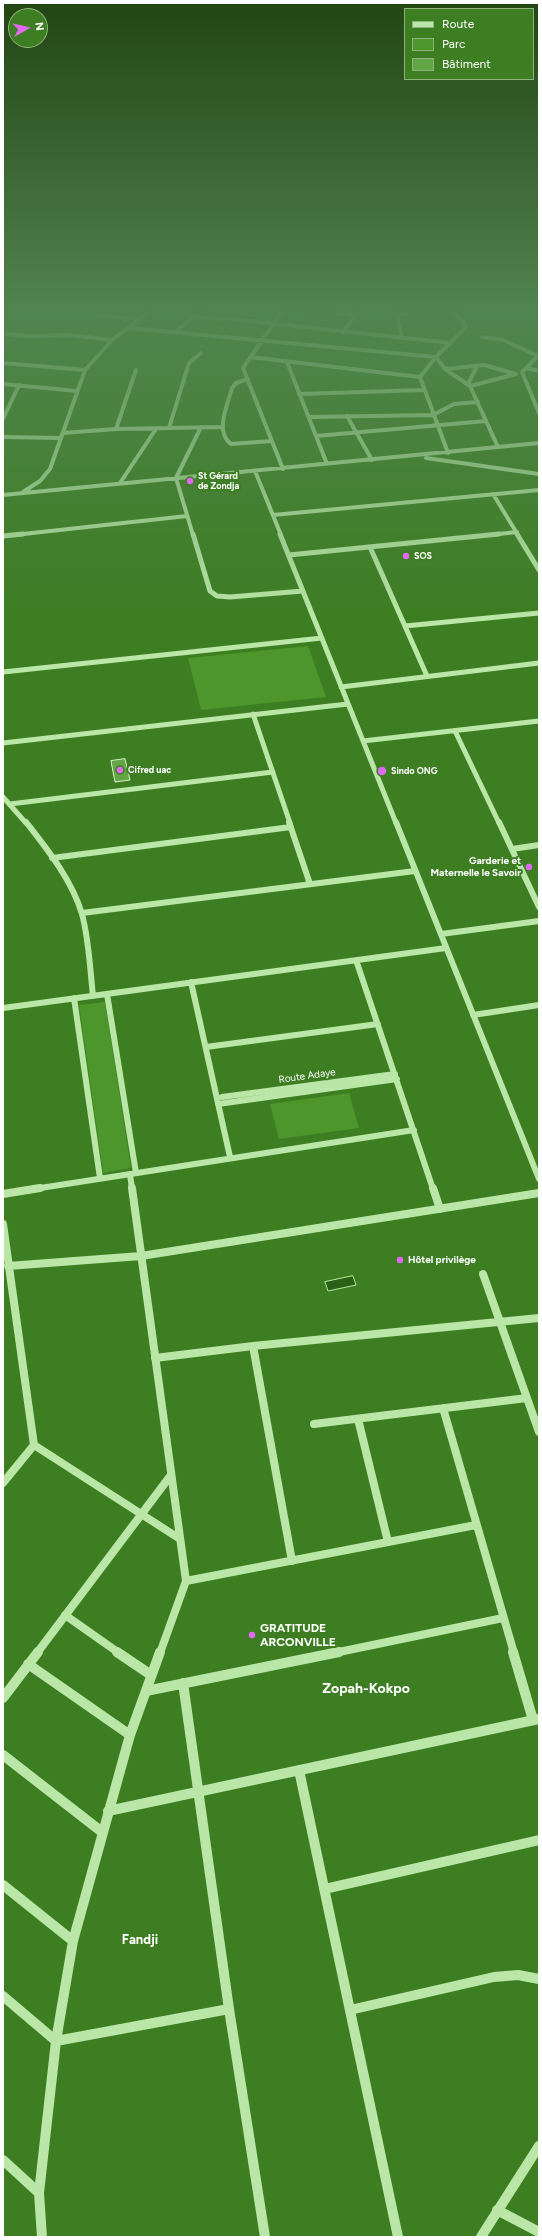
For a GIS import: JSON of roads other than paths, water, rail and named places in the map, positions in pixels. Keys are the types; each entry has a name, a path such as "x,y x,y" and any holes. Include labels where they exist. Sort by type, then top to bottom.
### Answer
{"street":[{"path":"21,493 40,481 50,469 71,412"},
{"path":"116,429 122,412"},
{"path":"169,428 174,412"},
{"path":"226,412 222,427 227,441 231,444 272,441"},
{"path":"261,412 283,468"},
{"path":"307,412 327,464"},
{"path":"432,412 448,453"},
{"path":"309,417 433,415 438,412"},
{"path":"482,412 498,447"},
{"path":"347,416 372,460"},
{"path":"316,436 486,421"},
{"path":"201,427 176,478 210,591 217,596 230,597 303,591"},
{"path":"63,433 116,429 222,427"},
{"path":"120,483 156,429"},
{"path":"3,437 61,438"},
{"path":"3,495 498,447 538,445"},
{"path":"414,456 539,474"},
{"path":"255,471 539,1179"},
{"path":"272,515 539,490"},
{"path":"493,494 539,570"},
{"path":"3,536 187,516"},
{"path":"289,555 517,532"},
{"path":"370,547 427,676"},
{"path":"406,626 539,613"},
{"path":"3,672 322,638"},
{"path":"341,687 539,663"},
{"path":"3,743 348,704"},
{"path":"253,714 310,884"},
{"path":"363,741 539,721"},
{"path":"455,731 539,907"},
{"path":"10,804 273,772"},
{"path":"3,798 10,804 68,880 82,913 93,996"},
{"path":"52,858 291,827"},
{"path":"512,849 539,845"},
{"path":"82,913 416,871"},
{"path":"441,934 539,921"},
{"path":"3,1008 446,948"},
{"path":"356,960 440,1209"},
{"path":"191,982 230,1157"},
{"path":"42,2237 39,2193 56,2041 73,1941 130,1735 186,1581 141,1256 133,1173 107,994"},
{"path":"74,998 100,1178"},
{"path":"473,1015 539,1005"},
{"path":"206,1047 378,1024"},
{"path":"218,1104 396,1077"},
{"name":"Route Adaye","path":"222,1097 396,1077"},
{"path":"3,1194 230,1157 414,1130"},
{"path":"8,1266 141,1256 539,1193"},
{"path":"3,1224 4,1249 8,1266 34,1445 3,1483"},
{"path":"484,1274 539,1432"},
{"path":"155,1358 253,1346 501,1323 539,1318"},
{"path":"253,1346 292,1561"},
{"path":"314,1424 527,1398"},
{"path":"108,1811 536,1720 503,1618 443,1408"},
{"path":"358,1419 388,1542"},
{"path":"34,1445 180,1539"},
{"path":"3,1698 171,1475"},
{"path":"186,1581 476,1525"},
{"path":"65,1615 151,1675"},
{"path":"146,1691 503,1618"},
{"path":"28,1664 130,1735"},
{"path":"182,1683 229,2009 265,2237"},
{"path":"3,1755 102,1832"},
{"path":"299,1770 398,2237"},
{"path":"324,1889 539,1840"},
{"path":"3,1885 73,1941"},
{"path":"350,2010 494,1977 518,1975 539,1979"},
{"path":"3,1996 56,2041"},
{"path":"56,2041 229,2009"},
{"path":"481,2237 539,2146"},
{"path":"3,2160 39,2193"},
{"path":"497,2210 539,2232"}],"place":[{"name":"St Gérard de Zondja","path":"190,481"},
{"name":"SOS","path":"406,556"},
{"name":"Cifred uac","path":"120,770"},
{"name":"Sindo ONG","path":"382,771"},
{"name":"Garderie et Maternelle le Savoir","path":"529,867"},
{"name":"Hôtel privilège","path":"400,1260"},
{"name":"GRATITUDE ARCONVILLE","path":"252,1635"}],"district":[{"name":"Zopah-Kokpo","path":"366,1689"},
{"name":"Fandji","path":"140,1940"}]}
